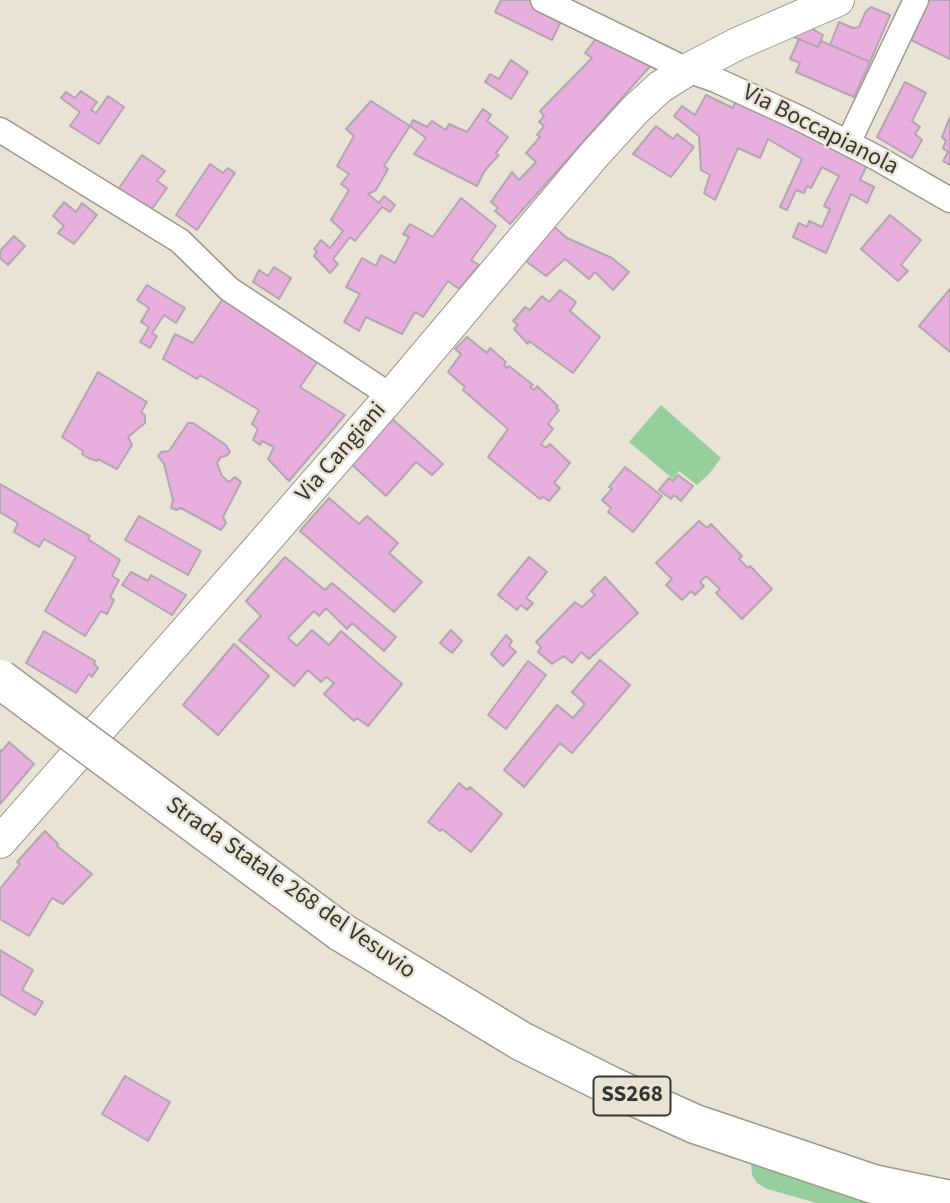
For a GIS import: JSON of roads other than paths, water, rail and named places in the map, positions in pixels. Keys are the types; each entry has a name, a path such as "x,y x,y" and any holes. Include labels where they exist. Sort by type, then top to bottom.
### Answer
{"highway":[{"name":"Strada Statale 268 del Vesuvio","path":"0,678 341,932 521,1041 695,1124 873,1184 950,1200"}],"street":[{"name":"Via Boccapianola","path":"543,0 687,70 716,79 848,143 950,200"},
{"name":"Via Cangiani","path":"0,842 391,396 594,155 660,87 737,44 838,0"},
{"path":"848,143 916,0"},
{"path":"0,130 180,241 229,289 391,396"}]}
